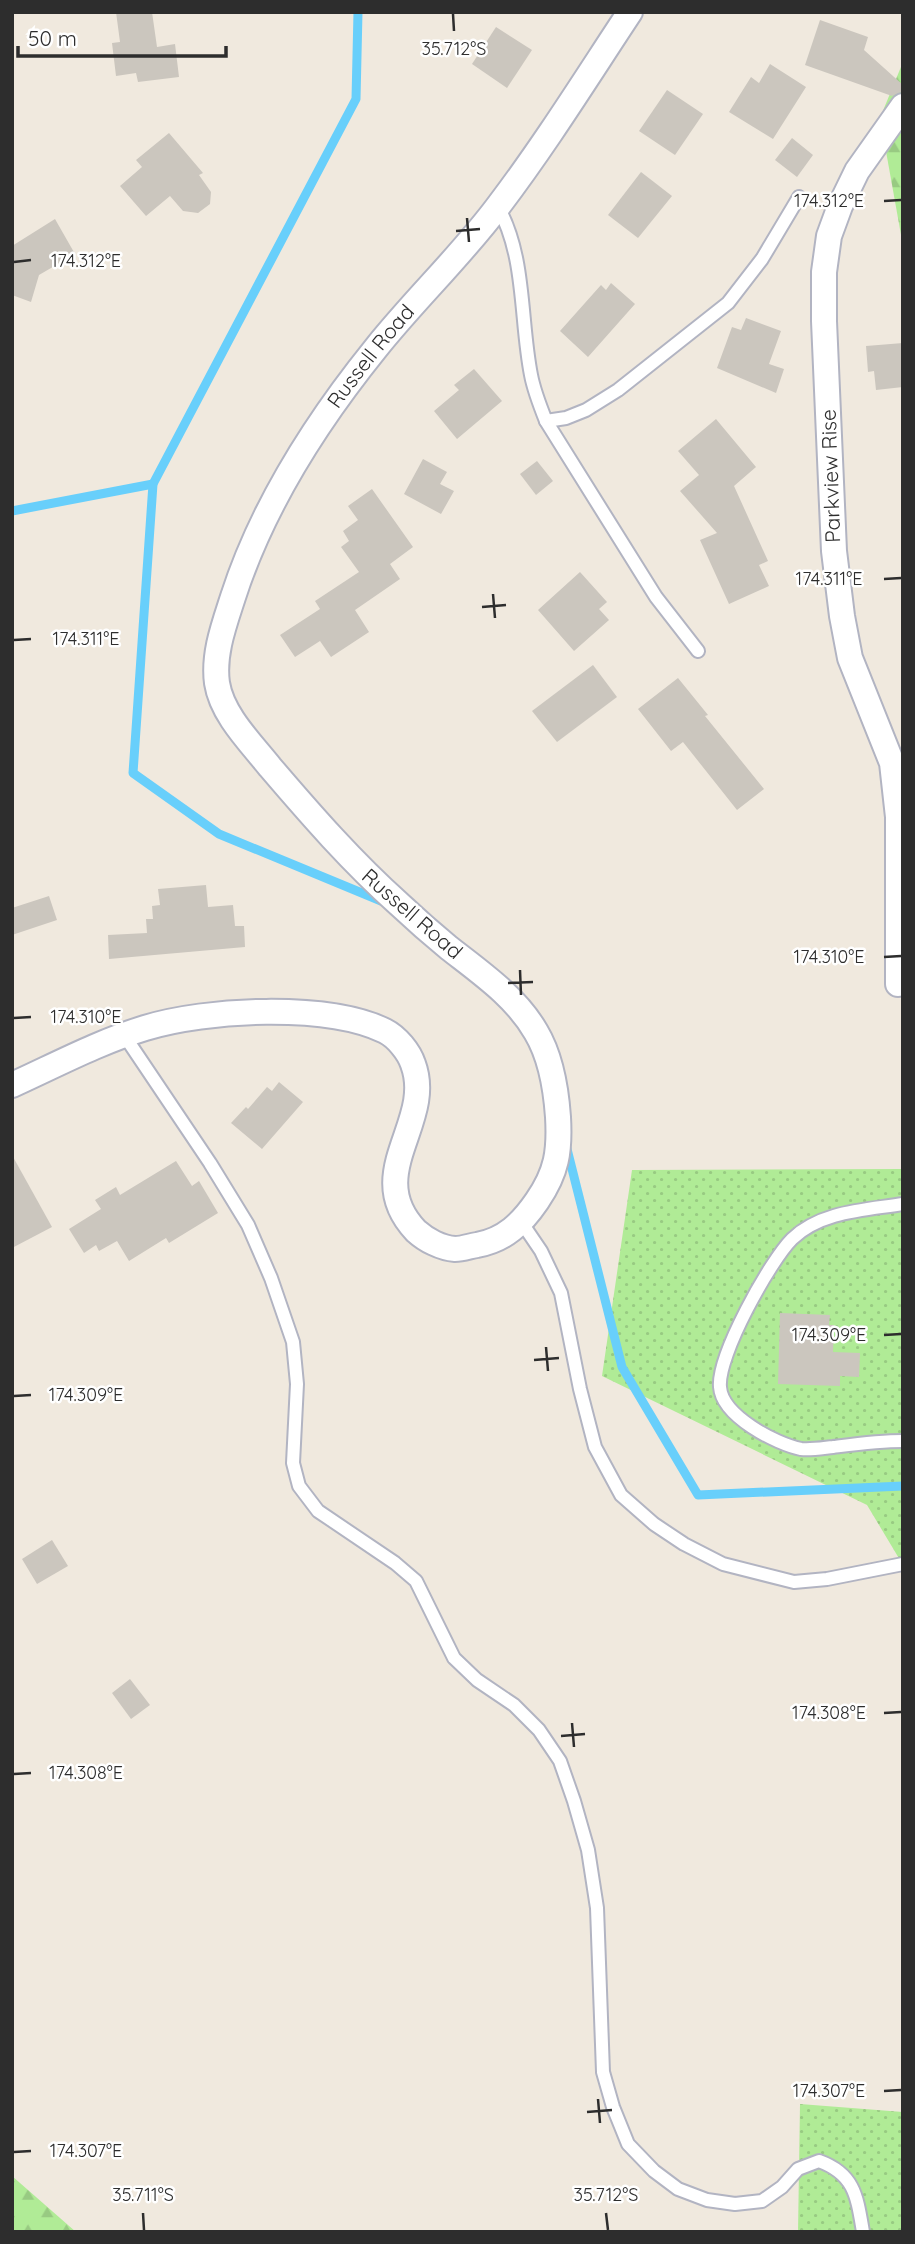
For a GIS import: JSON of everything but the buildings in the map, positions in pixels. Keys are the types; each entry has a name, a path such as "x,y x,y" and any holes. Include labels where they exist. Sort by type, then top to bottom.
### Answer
{"street":[{"name":"Russell Road","path":"12,1085 124,1035 183,1018 242,1013 306,1013 351,1020 390,1033 412,1057 419,1085 415,1114 400,1151 394,1187 406,1220 425,1240 454,1249 493,1242 522,1223 547,1187 559,1150 554,1079 538,1035 514,1001 431,933 362,871 311,816 231,716 217,687 218,649 240,574 277,495 326,416 375,349 498,207 630,12"},
{"name":"Parkview Rise","path":"898,984 898,817 892,762 850,659 834,551 824,272 829,236 840,206 857,171 903,106"}],"lane":[{"path":"546,421 566,418 586,410 618,390 728,303 762,258 799,197"},
{"path":"498,207 507,223 515,255 531,375 546,421 656,597 698,651"},
{"path":"124,1035 248,1225 271,1278 293,1342 297,1384 293,1463 299,1486 318,1511 396,1563 416,1581 454,1658 477,1680 514,1705 539,1730 559,1761 588,1850 597,1908 603,2072 628,2144 654,2171 678,2189 708,2200 735,2204 762,2201 799,2169 819,2161 837,2168 856,2194 863,2232"},
{"path":"903,1204 822,1220 792,1239 770,1270 734,1334 720,1387 726,1404 737,1415 766,1436 803,1449 903,1441"},
{"path":"522,1223 541,1251 561,1293 580,1389 595,1447 621,1494 654,1524 684,1544 723,1564 794,1581 827,1579 903,1564"}],"green space":[{"path":"903,62 903,246 880,118"},
{"path":"903,1169 903,1565 867,1505 602,1376 632,1170"},
{"path":"800,2104 903,2112 903,2232 798,2232"},
{"path":"12,2176 76,2232 12,2232"}],"waterway":[{"path":"358,12 356,99 153,484 133,773 219,834 386,903"},
{"path":"12,511 153,484"},
{"path":"566,1145 622,1367 698,1495 903,1486"}]}
